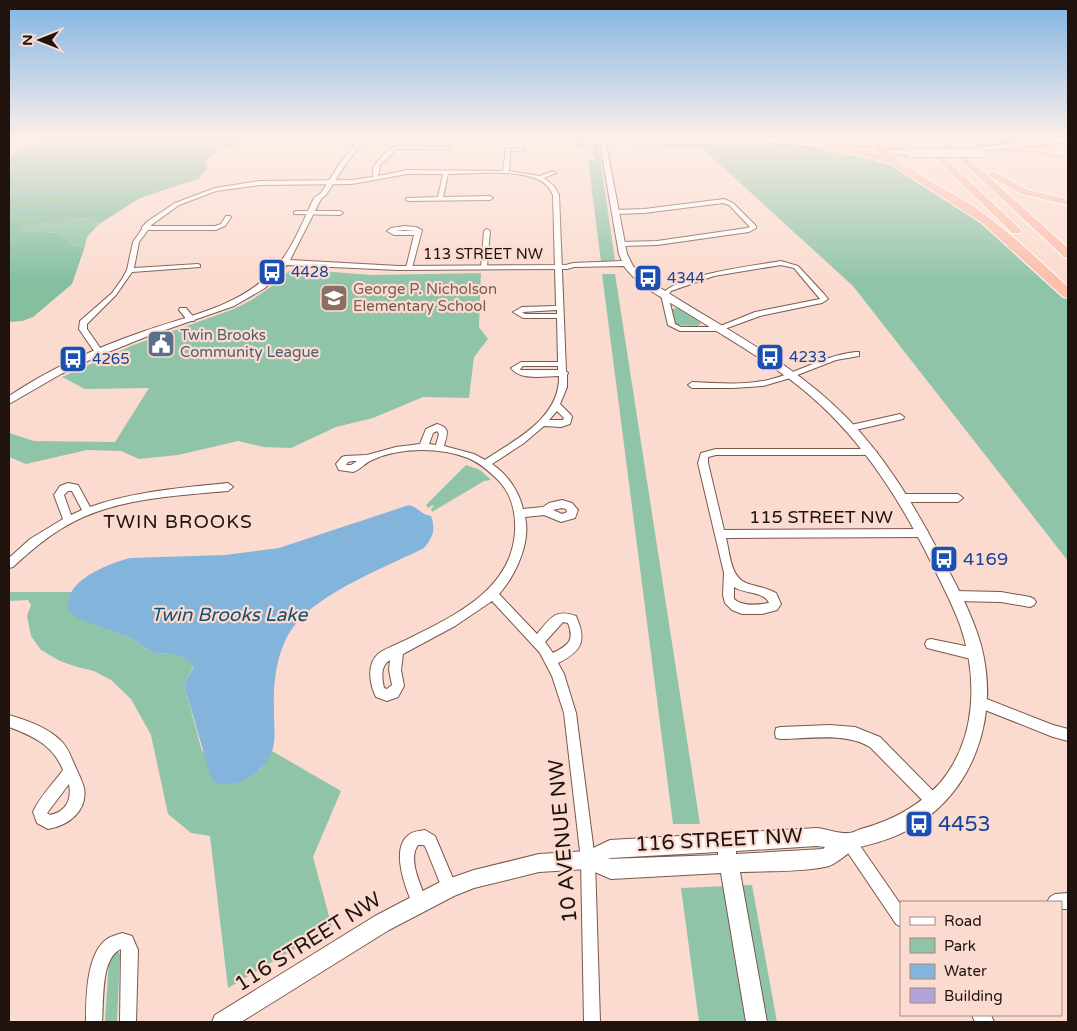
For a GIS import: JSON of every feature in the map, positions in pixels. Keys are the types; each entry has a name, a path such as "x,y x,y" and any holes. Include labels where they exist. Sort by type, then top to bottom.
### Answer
{"highway":[{"path":"931,186 986,221 1007,237 1068,294"},
{"path":"968,186 1068,281"},
{"path":"994,186 1068,254"},
{"path":"1013,186 1025,192 1068,202"}],"street":[{"path":"99,352 82,325 119,289 130,270 136,242 144,228 170,207 215,190 240,186"},
{"path":"11,397 99,352 224,307 252,293 269,280 283,264 318,198 324,194 326,186"},
{"path":"440,198 443,186"},
{"path":"485,464 543,423 557,406 563,387 561,312 563,267 556,195 551,186"},
{"path":"610,186 621,244 628,265"},
{"path":"408,199 490,198"},
{"path":"615,212 650,210 724,201 731,204 752,223 753,228 657,243 621,244"},
{"path":"296,213 340,213"},
{"path":"144,228 216,228 222,225 228,217"},
{"path":"484,268 487,231"},
{"path":"409,268 418,233"},
{"path":"781,263 796,267 822,295 823,300 758,314 719,329 680,329 673,326 664,295 669,290 713,274 781,263"},
{"name":"113 STREET NW","path":"283,264 368,271 392,271 399,268 563,267 573,270 628,265"},
{"name":"116 STREET NW","path":"588,860 612,870 827,858 849,842 899,825 934,802 949,786 967,757 977,722 979,702 979,682 975,654 968,627 955,596 904,498 872,452 823,401 790,376 664,295 642,279 628,265"},
{"path":"130,270 198,266"},
{"path":"522,309 561,312 521,316 516,312 522,309"},
{"path":"183,310 191,319"},
{"path":"692,385 755,384 790,376 825,359 856,354"},
{"path":"521,364 564,369 522,373 518,372 515,368 521,364"},
{"path":"543,423 561,424 568,422 568,417 557,406"},
{"path":"851,428 900,417"},
{"path":"423,448 429,431 437,427 442,429 443,434 439,449"},
{"path":"367,458 392,451 423,448 463,454 485,464 506,483 518,503 521,513 521,536 517,555 505,577 492,594 469,611 396,651"},
{"path":"729,573 734,581 742,587 761,590 772,596 775,604 773,608 744,609 736,608 730,604 728,599 730,588 729,573 703,463 704,455 716,452 872,452"},
{"path":"68,519 59,495 67,487 75,488 87,510"},
{"path":"9,564 35,541 68,519 87,510 147,495 228,487"},
{"path":"904,498 958,498"},
{"path":"521,513 545,511"},
{"name":"115 STREET NW","path":"720,534 923,533"},
{"name":"10 AVENUE NW","path":"492,594 538,641 552,660 570,713 588,860 592,1022"},
{"path":"955,596 1001,597 1030,602"},
{"path":"538,641 560,618 566,616 572,620 576,627 576,644 573,650 552,660"},
{"path":"931,644 975,654"},
{"path":"979,702 1053,731 1068,734"},
{"path":"9,721 39,732 54,743 61,750 70,772"},
{"path":"782,733 850,733 864,735 875,742 934,802"},
{"path":"419,902 406,856 408,847 414,839 425,837 430,841 449,888"},
{"name":"116 STREET NW","path":"222,1022 342,947 419,902 474,879 539,863 588,860 610,849 817,837 849,842"},
{"path":"725,841 757,1022"},
{"path":"849,842 900,918"},
{"path":"94,1022 101,958 112,944 122,941 126,942 130,950 128,1022"}],"green space":[{"path":"9,186 176,186 140,198 99,224 93,217 39,224 22,229 22,231 59,233 72,245 85,246 72,284 33,317 22,321 9,322"},
{"path":"591,186 604,186 615,260 601,262"},
{"path":"744,186 925,186 1002,235 1068,298 1068,561 853,286"},
{"path":"94,217 99,224 87,237 85,246 72,245 59,233 22,231 22,229 39,224"},
{"path":"289,271 321,271 371,275 481,273 479,327 488,339 474,357 469,398 423,397 373,418 336,427 291,448 264,447 238,441 178,455 139,459 121,451 87,450 26,464 9,457 9,433 34,441 115,442 149,388 85,389 62,377 131,346 234,309 263,292"},
{"path":"602,274 615,274 700,824 673,824"},
{"path":"678,308 701,323 698,326 674,325 672,309"},
{"path":"466,465 480,470 491,480 484,481 432,512 431,509 434,506 432,505 429,508 426,505"},
{"path":"9,592 73,592 69,597 105,628 131,638 155,654 176,655 194,665 184,685 202,751 260,770 272,751 341,791 313,857 332,927 228,988 210,836 191,833 168,814 151,735 131,699 111,680 94,671 60,661 41,650 31,636 27,616 31,605 28,600 9,601"},
{"path":"752,885 777,1022 699,1022 681,888"},
{"path":"115,952 119,952 120,955 117,1022 105,1022 109,960"}],"water":[{"name":"Twin Brooks Lake","path":"409,505 431,516 433,533 430,540 424,548 337,591 305,614 294,626 283,646 277,667 274,690 274,737 272,751 263,766 256,773 240,782 223,784 214,782 210,774 184,685 194,666 190,662 176,655 155,654 131,638 77,618 68,610 72,590 85,577 122,560 130,558 225,555 279,548"}],"waterway":[{"path":"9,190 38,193 68,191 89,186"},
{"path":"9,210 31,210 62,206 83,200 114,186"}],"place":[{"name":"4428","path":"272,272"},
{"name":"4344","path":"648,278"},
{"name":"George P. Nicholson Elementary School","path":"334,298"},
{"name":"Twin Brooks Community League","path":"161,344"},
{"name":"4233","path":"770,357"},
{"name":"4265","path":"73,359"},
{"name":"4169","path":"944,559"},
{"name":"4453","path":"919,824"}],"district":[{"name":"TWIN BROOKS","path":"178,522"}]}
